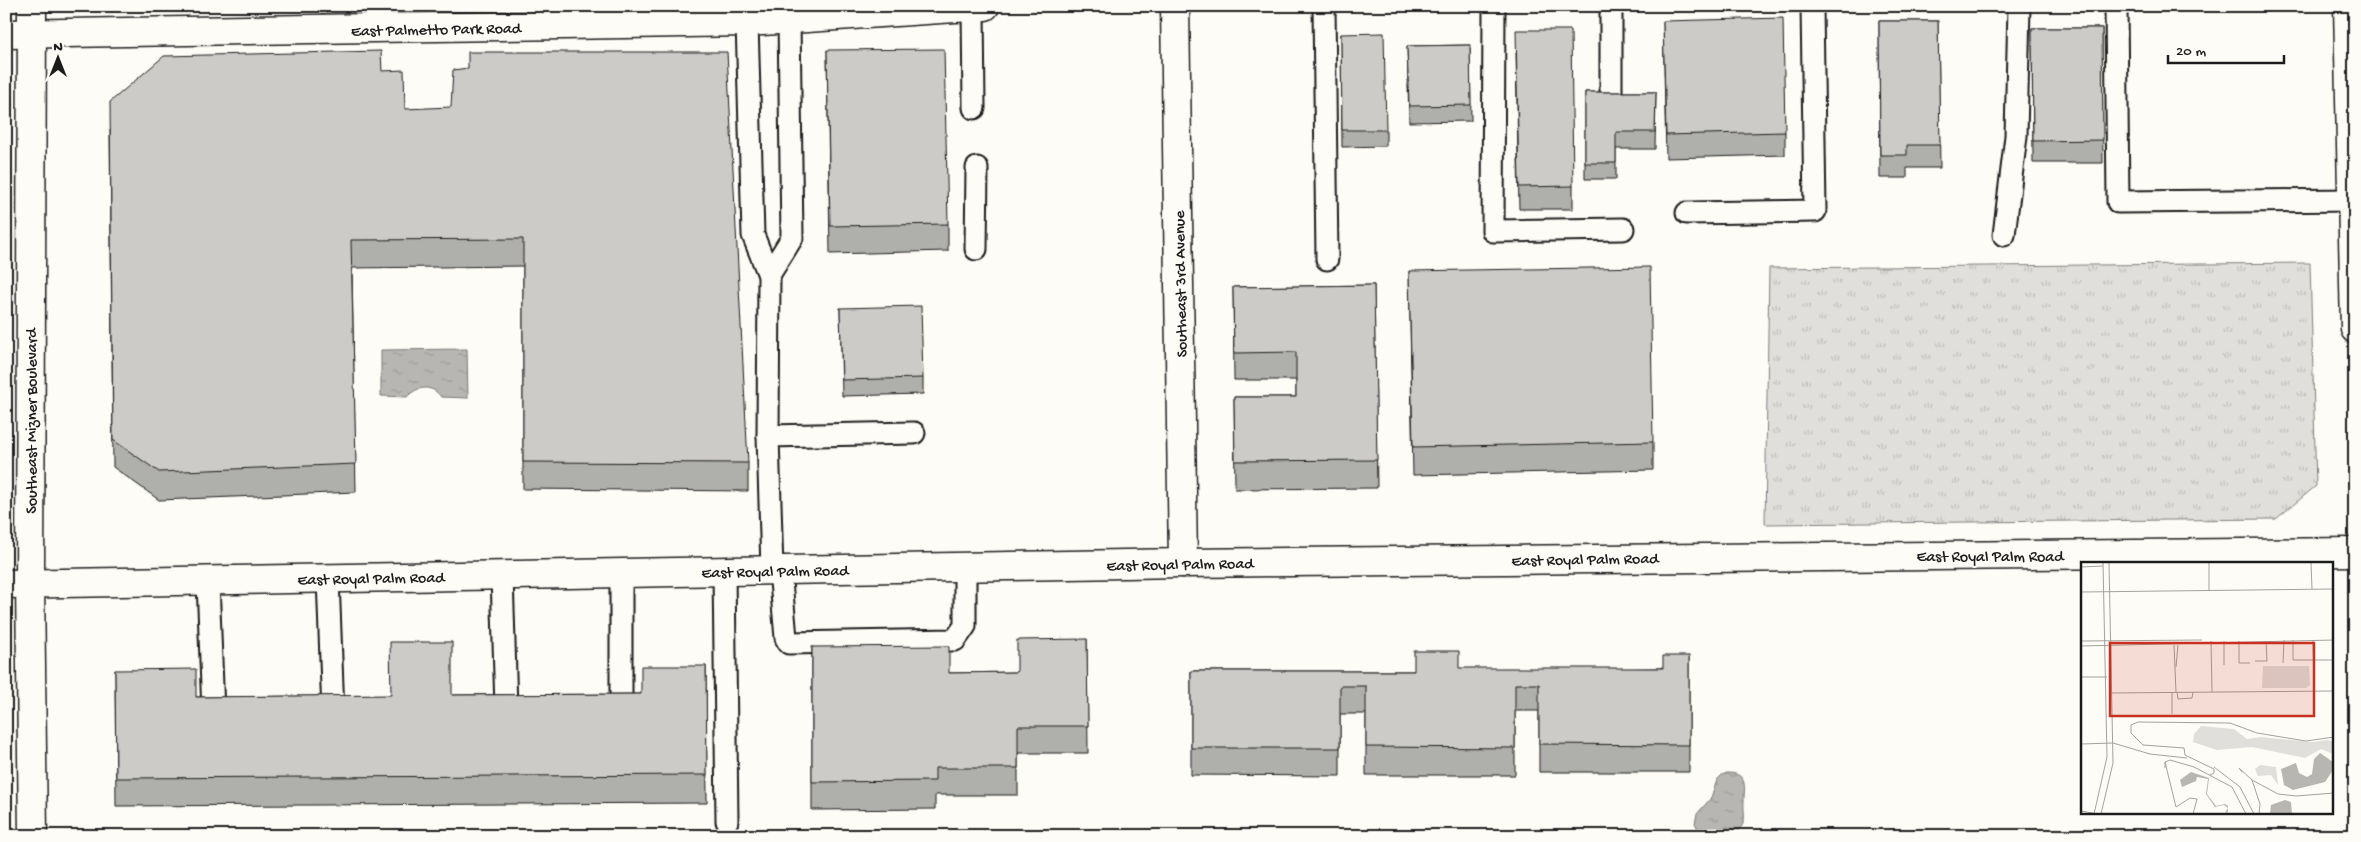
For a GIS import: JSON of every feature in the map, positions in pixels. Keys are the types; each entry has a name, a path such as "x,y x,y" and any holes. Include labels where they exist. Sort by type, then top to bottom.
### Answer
{"street":[{"name":"Southeast 3rd Avenue","path":"1175,6 1183,563"},
{"path":"2348,6 2354,200 2355,329"},
{"name":"East Palmetto Park Road","path":"24,24 747,22 979,7"},
{"name":"Southeast Mizner Boulevard","path":"24,24 18,584 33,836"},
{"name":"East Royal Palm Road","path":"18,584 1183,563 2355,552"}],"lane":[{"path":"1324,6 1327,259"},
{"path":"1494,6 1493,231 1622,229"},
{"path":"1611,6 1612,104"},
{"path":"1687,213 1815,211 1812,6"},
{"path":"2004,235 2017,118 2019,6"},
{"path":"2116,6 2118,202 2354,200"},
{"path":"974,108 979,7"},
{"path":"769,275 792,238 788,20"},
{"path":"747,22 753,235 769,275 768,436 776,570 786,638 789,643 955,640 965,626 965,566"},
{"path":"976,249 977,168"},
{"path":"768,436 914,433"},
{"path":"724,571 727,821"},
{"path":"621,573 621,693"},
{"path":"502,575 506,709"},
{"path":"328,578 333,714"},
{"path":"208,581 213,713"}],"green space":[{"path":"2310,263 2316,486 2276,519 1765,524 1769,268"}],"water":[{"path":"467,349 468,398 441,397 429,388 415,391 407,397 381,396 381,350"},
{"path":"1727,773 1739,776 1744,782 1743,824 1738,832 1725,834 1699,831 1695,823 1697,814 1711,798 1717,780"}],"building":[{"path":"1783,18 1785,132 1666,135 1663,21"},
{"path":"1879,21 1938,21 1940,145 1907,145 1907,155 1880,155"},
{"path":"2032,28 2102,28 2103,140 2033,141"},
{"path":"1516,30 1571,30 1573,186 1519,187"},
{"path":"1384,33 1386,130 1342,130 1341,34"},
{"path":"1470,45 1471,105 1409,106 1407,46"},
{"path":"944,49 948,224 830,226 827,50"},
{"path":"381,51 382,71 404,70 405,109 451,107 453,70 468,68 468,52 727,52 748,463 523,462 523,239 351,240 356,464 159,472 113,440 110,102 164,56"},
{"path":"1585,92 1656,92 1655,132 1616,132 1616,163 1585,163"},
{"path":"1650,267 1653,442 1413,447 1409,271"},
{"path":"1374,285 1377,460 1235,461 1234,397 1296,397 1296,352 1234,353 1233,287"},
{"path":"921,306 923,378 842,380 840,308"},
{"path":"1087,639 1088,726 1018,726 1018,768 935,768 935,781 812,782 812,647 949,646 949,673 1017,672 1017,640"},
{"path":"390,642 452,642 452,695 641,694 641,666 706,666 707,775 116,778 115,670 196,669 196,697 391,695"},
{"path":"1414,651 1459,651 1459,668 1663,668 1663,656 1689,656 1689,745 1539,744 1539,684 1515,684 1515,748 1366,747 1366,686 1340,686 1340,748 1191,748 1191,671 1414,671"}]}
